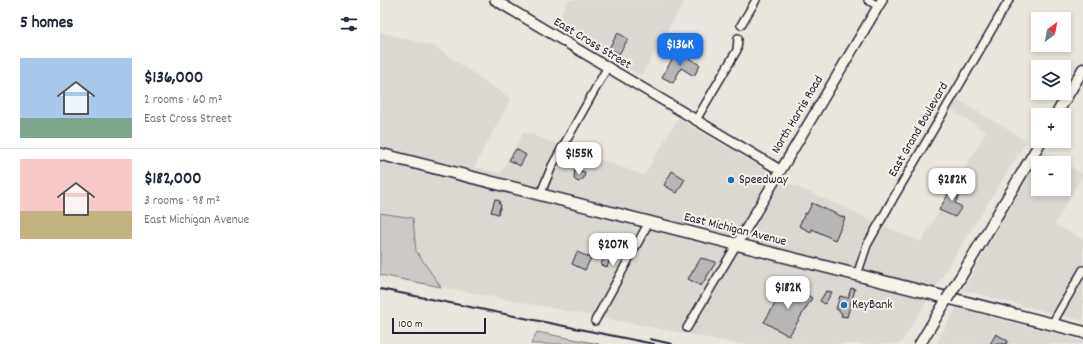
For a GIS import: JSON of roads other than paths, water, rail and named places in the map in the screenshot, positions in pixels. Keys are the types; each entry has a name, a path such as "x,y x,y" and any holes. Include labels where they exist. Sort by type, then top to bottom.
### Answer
{"main road":[{"path":"1060,108 1083,69"},
{"path":"920,344 1037,148"},
{"name":"East Michigan Avenue","path":"380,154 1083,332"}],"street":[{"name":"East Cross Street","path":"495,0 780,170"},
{"path":"741,25 756,0"},
{"path":"868,0 880,3"},
{"name":"East Grand Boulevard","path":"857,275 868,245 881,219 1009,0"},
{"name":"North Harris Road","path":"737,244 880,3"},
{"path":"696,120 737,50 738,38"},
{"path":"540,195 552,166 607,68"},
{"path":"594,321 649,222"},
{"path":"687,328 737,244"},
{"path":"1052,324 1083,270"}],"railway":[{"path":"380,289 654,344"},
{"path":"650,339 672,344"}],"place":[{"name":"Speedway","path":"731,180"},
{"name":"KeyBank","path":"844,305"}]}
